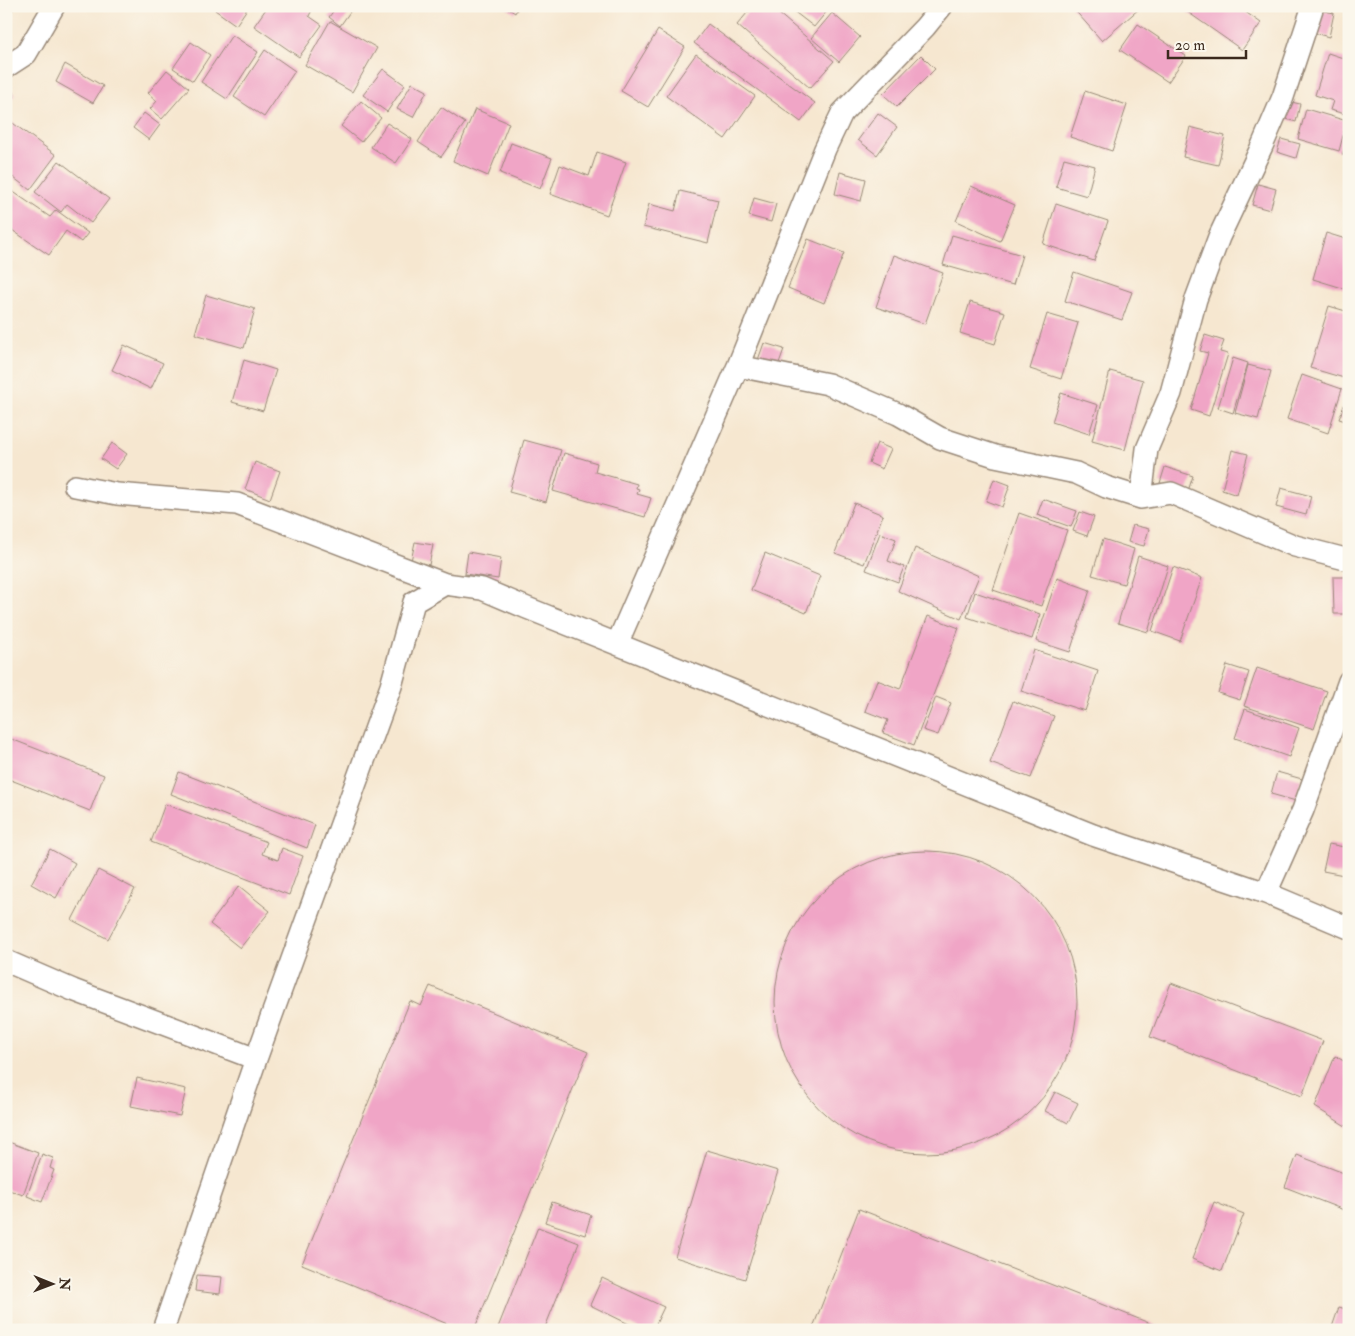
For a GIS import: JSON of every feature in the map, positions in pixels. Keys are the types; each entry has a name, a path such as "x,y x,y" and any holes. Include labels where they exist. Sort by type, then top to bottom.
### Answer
{"street":[{"path":"6,67 26,54 54,6"},
{"path":"616,644 738,366 825,150 842,113 925,27 942,6"},
{"path":"1141,498 1147,449 1171,393 1196,299 1218,237 1262,146 1283,96 1313,6"},
{"path":"738,366 828,384 898,414 940,438 995,456 1076,473 1106,487 1141,498 1171,493 1295,546 1349,560"},
{"path":"76,486 117,494 237,504 445,584 482,589 1093,835 1266,893 1349,928"},
{"path":"163,1330 256,1059 391,686 414,602 445,584"},
{"path":"1266,893 1303,810 1349,681"},
{"path":"6,961 73,990 256,1059"}],"building":[{"path":"6,6 14,8 6,19"},
{"path":"217,6 249,6 236,25 215,10"},
{"path":"268,6 306,6 312,10 309,16 322,25 299,57 254,26"},
{"path":"337,6 354,6 340,26 329,17"},
{"path":"504,6 519,6 515,13"},
{"path":"753,6 770,6 834,61 810,88 737,25"},
{"path":"787,6 831,6 814,27"},
{"path":"1071,6 1138,6 1140,8 1102,41"},
{"path":"1179,6 1237,6 1261,23 1242,50"},
{"path":"1319,10 1334,13 1329,37 1314,33"},
{"path":"832,13 860,37 839,62 811,38"},
{"path":"330,21 377,48 352,92 305,65"},
{"path":"708,24 815,103 801,122 694,43"},
{"path":"1138,24 1186,56 1168,82 1120,50"},
{"path":"658,30 685,47 648,107 621,91"},
{"path":"232,35 258,52 227,99 201,82"},
{"path":"191,42 210,55 193,81 173,68"},
{"path":"265,50 295,71 264,117 234,97"},
{"path":"1328,53 1349,60 1349,115 1330,110 1333,101 1315,95"},
{"path":"696,54 755,96 725,139 666,96"},
{"path":"921,55 935,69 897,107 883,94"},
{"path":"65,64 103,86 93,103 56,82"},
{"path":"383,69 405,85 387,112 363,95"},
{"path":"167,70 189,88 162,119 150,109 157,101 148,93"},
{"path":"412,83 427,91 413,117 397,109"},
{"path":"6,87 15,94 6,108"},
{"path":"1085,91 1127,105 1112,151 1070,137"},
{"path":"361,101 381,118 361,142 341,126"},
{"path":"1287,101 1300,104 1296,122 1283,118"},
{"path":"441,107 465,123 441,157 418,142"},
{"path":"475,109 509,123 488,176 453,161"},
{"path":"1306,109 1347,121 1339,151 1298,139"},
{"path":"144,113 160,125 149,140 133,128"},
{"path":"878,113 897,127 877,155 858,140"},
{"path":"6,118 56,155 30,190 6,172"},
{"path":"387,123 412,139 396,163 371,147"},
{"path":"1190,127 1225,136 1218,165 1183,157"},
{"path":"1349,135 1349,157 1342,155"},
{"path":"1281,139 1300,144 1296,158 1277,152"},
{"path":"511,143 552,158 540,189 500,173"},
{"path":"597,152 626,162 607,215 550,194 560,165 589,176"},
{"path":"1064,158 1095,166 1087,196 1056,187"},
{"path":"59,161 109,199 91,223 67,204 61,212 35,192"},
{"path":"840,172 866,179 861,201 835,194"},
{"path":"1258,184 1276,189 1270,210 1252,205"},
{"path":"971,186 1015,205 1000,241 956,221"},
{"path":"9,189 50,217 56,210 88,233 81,242 66,231 49,255 6,226 6,191 8,192"},
{"path":"680,191 718,200 708,243 643,227 649,204 675,211"},
{"path":"754,198 776,204 771,222 749,216"},
{"path":"1056,204 1108,221 1094,261 1043,244"},
{"path":"1326,233 1349,240 1349,290 1313,279"},
{"path":"952,235 1022,255 1013,285 943,265"},
{"path":"808,239 844,253 824,303 788,288"},
{"path":"894,255 943,273 925,324 876,307"},
{"path":"1074,272 1132,292 1122,320 1065,301"},
{"path":"206,295 255,309 244,348 195,334"},
{"path":"970,302 1005,312 995,344 960,333"},
{"path":"1329,306 1349,312 1349,361 1344,378 1310,368"},
{"path":"1047,314 1078,323 1061,379 1030,369"},
{"path":"1205,335 1224,341 1220,352 1228,354 1209,416 1191,410 1208,353 1200,351"},
{"path":"764,343 784,349 778,366 758,360"},
{"path":"124,345 163,363 151,389 112,370"},
{"path":"1233,358 1248,363 1233,413 1218,408"},
{"path":"244,360 276,370 263,411 232,402"},
{"path":"1248,365 1271,371 1258,419 1235,413"},
{"path":"1110,371 1143,380 1125,450 1092,441"},
{"path":"1302,375 1342,389 1328,433 1287,419"},
{"path":"1349,392 1349,422 1339,419"},
{"path":"1061,393 1098,405 1089,434 1052,422"},
{"path":"524,440 561,450 546,502 509,492"},
{"path":"112,443 127,454 116,469 101,459"},
{"path":"877,443 891,449 882,469 869,463"},
{"path":"1232,450 1248,454 1237,495 1222,490"},
{"path":"564,453 597,463 595,472 637,484 636,488 639,489 637,494 651,498 645,517 553,491"},
{"path":"255,462 280,471 270,499 245,489"},
{"path":"1165,467 1193,476 1188,491 1160,483"},
{"path":"994,479 1010,485 1002,507 986,501"},
{"path":"1281,488 1311,496 1306,515 1276,507"},
{"path":"1043,499 1077,511 1071,527 1037,515"},
{"path":"854,503 883,515 864,564 835,553"},
{"path":"1080,512 1094,517 1087,536 1073,531"},
{"path":"1019,513 1067,530 1041,606 993,590"},
{"path":"1133,525 1149,529 1144,546 1128,542"},
{"path":"880,533 896,539 888,561 904,567 898,582 866,570"},
{"path":"1103,539 1134,549 1124,584 1092,575"},
{"path":"415,542 433,545 429,565 411,561"},
{"path":"915,548 979,576 961,619 898,591"},
{"path":"468,552 501,558 498,579 465,574"},
{"path":"765,553 820,576 806,613 751,590"},
{"path":"1138,556 1168,566 1148,632 1118,623"},
{"path":"1173,567 1202,578 1180,641 1152,631"},
{"path":"1333,577 1349,577 1349,614 1334,614"},
{"path":"1057,578 1090,590 1070,652 1036,641"},
{"path":"975,592 1040,614 1032,639 967,617"},
{"path":"928,616 959,628 914,745 883,733 888,720 865,711 877,680 900,689"},
{"path":"1034,650 1098,671 1085,711 1021,691"},
{"path":"1227,665 1249,672 1240,700 1218,693"},
{"path":"1257,668 1327,691 1314,729 1244,706"},
{"path":"936,697 951,703 938,735 923,730"},
{"path":"1013,701 1054,716 1031,778 990,763"},
{"path":"1245,709 1299,728 1289,757 1235,738"},
{"path":"6,737 104,775 90,811 6,778"},
{"path":"179,772 315,825 307,848 171,794"},
{"path":"1277,772 1302,779 1296,801 1271,794"},
{"path":"165,804 267,842 262,854 278,860 282,848 303,856 289,895 151,842"},
{"path":"1329,844 1349,848 1349,876 1323,871"},
{"path":"50,849 75,863 56,898 31,884"},
{"path":"926,851 955,854 984,863 1010,877 1033,895 1051,918 1065,944 1074,973 1077,1002 1074,1031 1065,1060 1051,1086 1033,1109 1010,1127 984,1141 955,1150 926,1153 897,1150 868,1141 842,1127 819,1109 801,1086 787,1060 778,1031 775,1002 778,973 787,944 801,918 819,895 842,877 868,863 897,854"},
{"path":"98,870 135,889 108,939 72,920"},
{"path":"239,886 270,911 240,948 210,924"},
{"path":"1171,983 1323,1041 1302,1096 1150,1037"},
{"path":"430,986 588,1052 474,1330 462,1330 302,1264 410,1001 421,1006"},
{"path":"1335,1056 1349,1064 1349,1128 1315,1107"},
{"path":"137,1078 186,1089 180,1116 131,1106"},
{"path":"1055,1092 1078,1103 1068,1123 1045,1111"},
{"path":"6,1141 38,1153 23,1195 6,1189"},
{"path":"707,1150 778,1171 745,1279 675,1257"},
{"path":"42,1154 53,1158 50,1168 54,1170 42,1202 27,1196"},
{"path":"1297,1155 1349,1175 1349,1212 1285,1187"},
{"path":"552,1202 591,1215 585,1235 545,1222"},
{"path":"1214,1202 1244,1214 1222,1271 1192,1259"},
{"path":"859,1209 1167,1330 812,1330"},
{"path":"538,1227 579,1243 544,1330 497,1330"},
{"path":"197,1275 222,1277 220,1294 195,1291"},
{"path":"602,1278 664,1307 653,1330 641,1330 590,1305"},
{"path":"1339,1307 1349,1310 1349,1330 1331,1330"}]}
